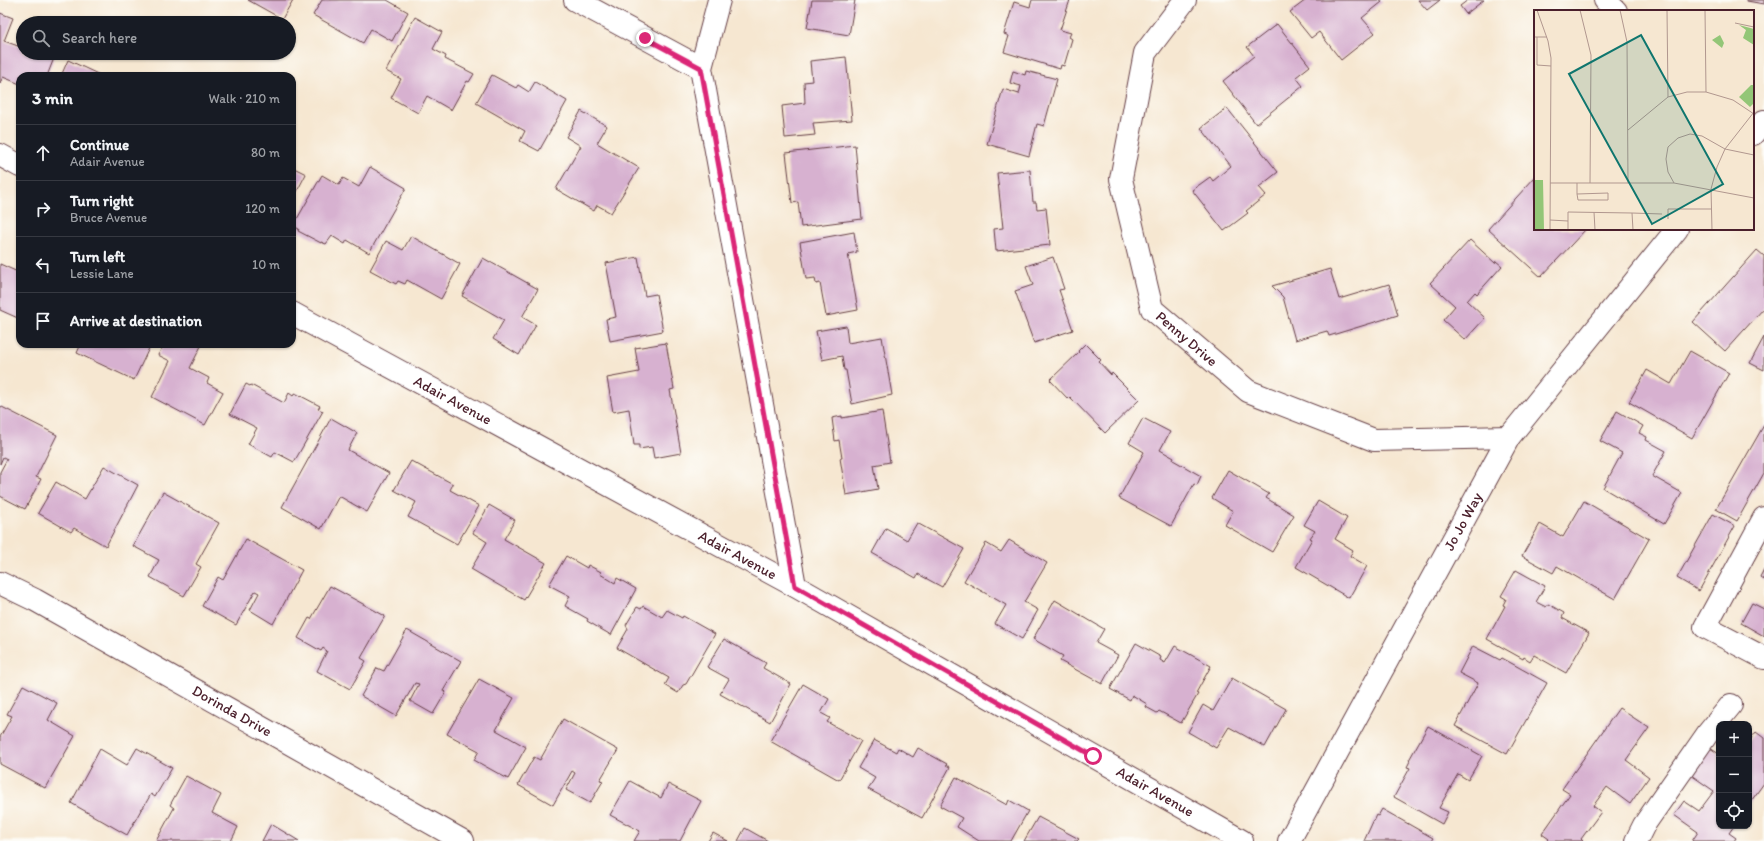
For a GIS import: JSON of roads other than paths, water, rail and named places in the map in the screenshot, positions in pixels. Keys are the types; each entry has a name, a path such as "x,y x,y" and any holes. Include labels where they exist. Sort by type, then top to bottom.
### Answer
{"street":[{"path":"575,0 701,68"},
{"path":"719,0 701,68 795,586"},
{"name":"Penny Drive","path":"1185,0 1145,53 1121,179 1152,309 1248,391 1374,440 1509,437"},
{"path":"1604,0 1615,10"},
{"path":"1754,133 1764,122"},
{"path":"1754,143 1764,148"},
{"path":"0,155 16,164"},
{"name":"Jo Jo Way","path":"1289,841 1509,437 1676,230"},
{"name":"Adair Avenue","path":"296,315 795,586 1242,841"},
{"path":"1764,518 1706,627 1764,658"},
{"name":"Dorinda Drive","path":"0,583 35,600 463,841"},
{"path":"1636,841 1653,812 1708,733 1731,705"}]}
